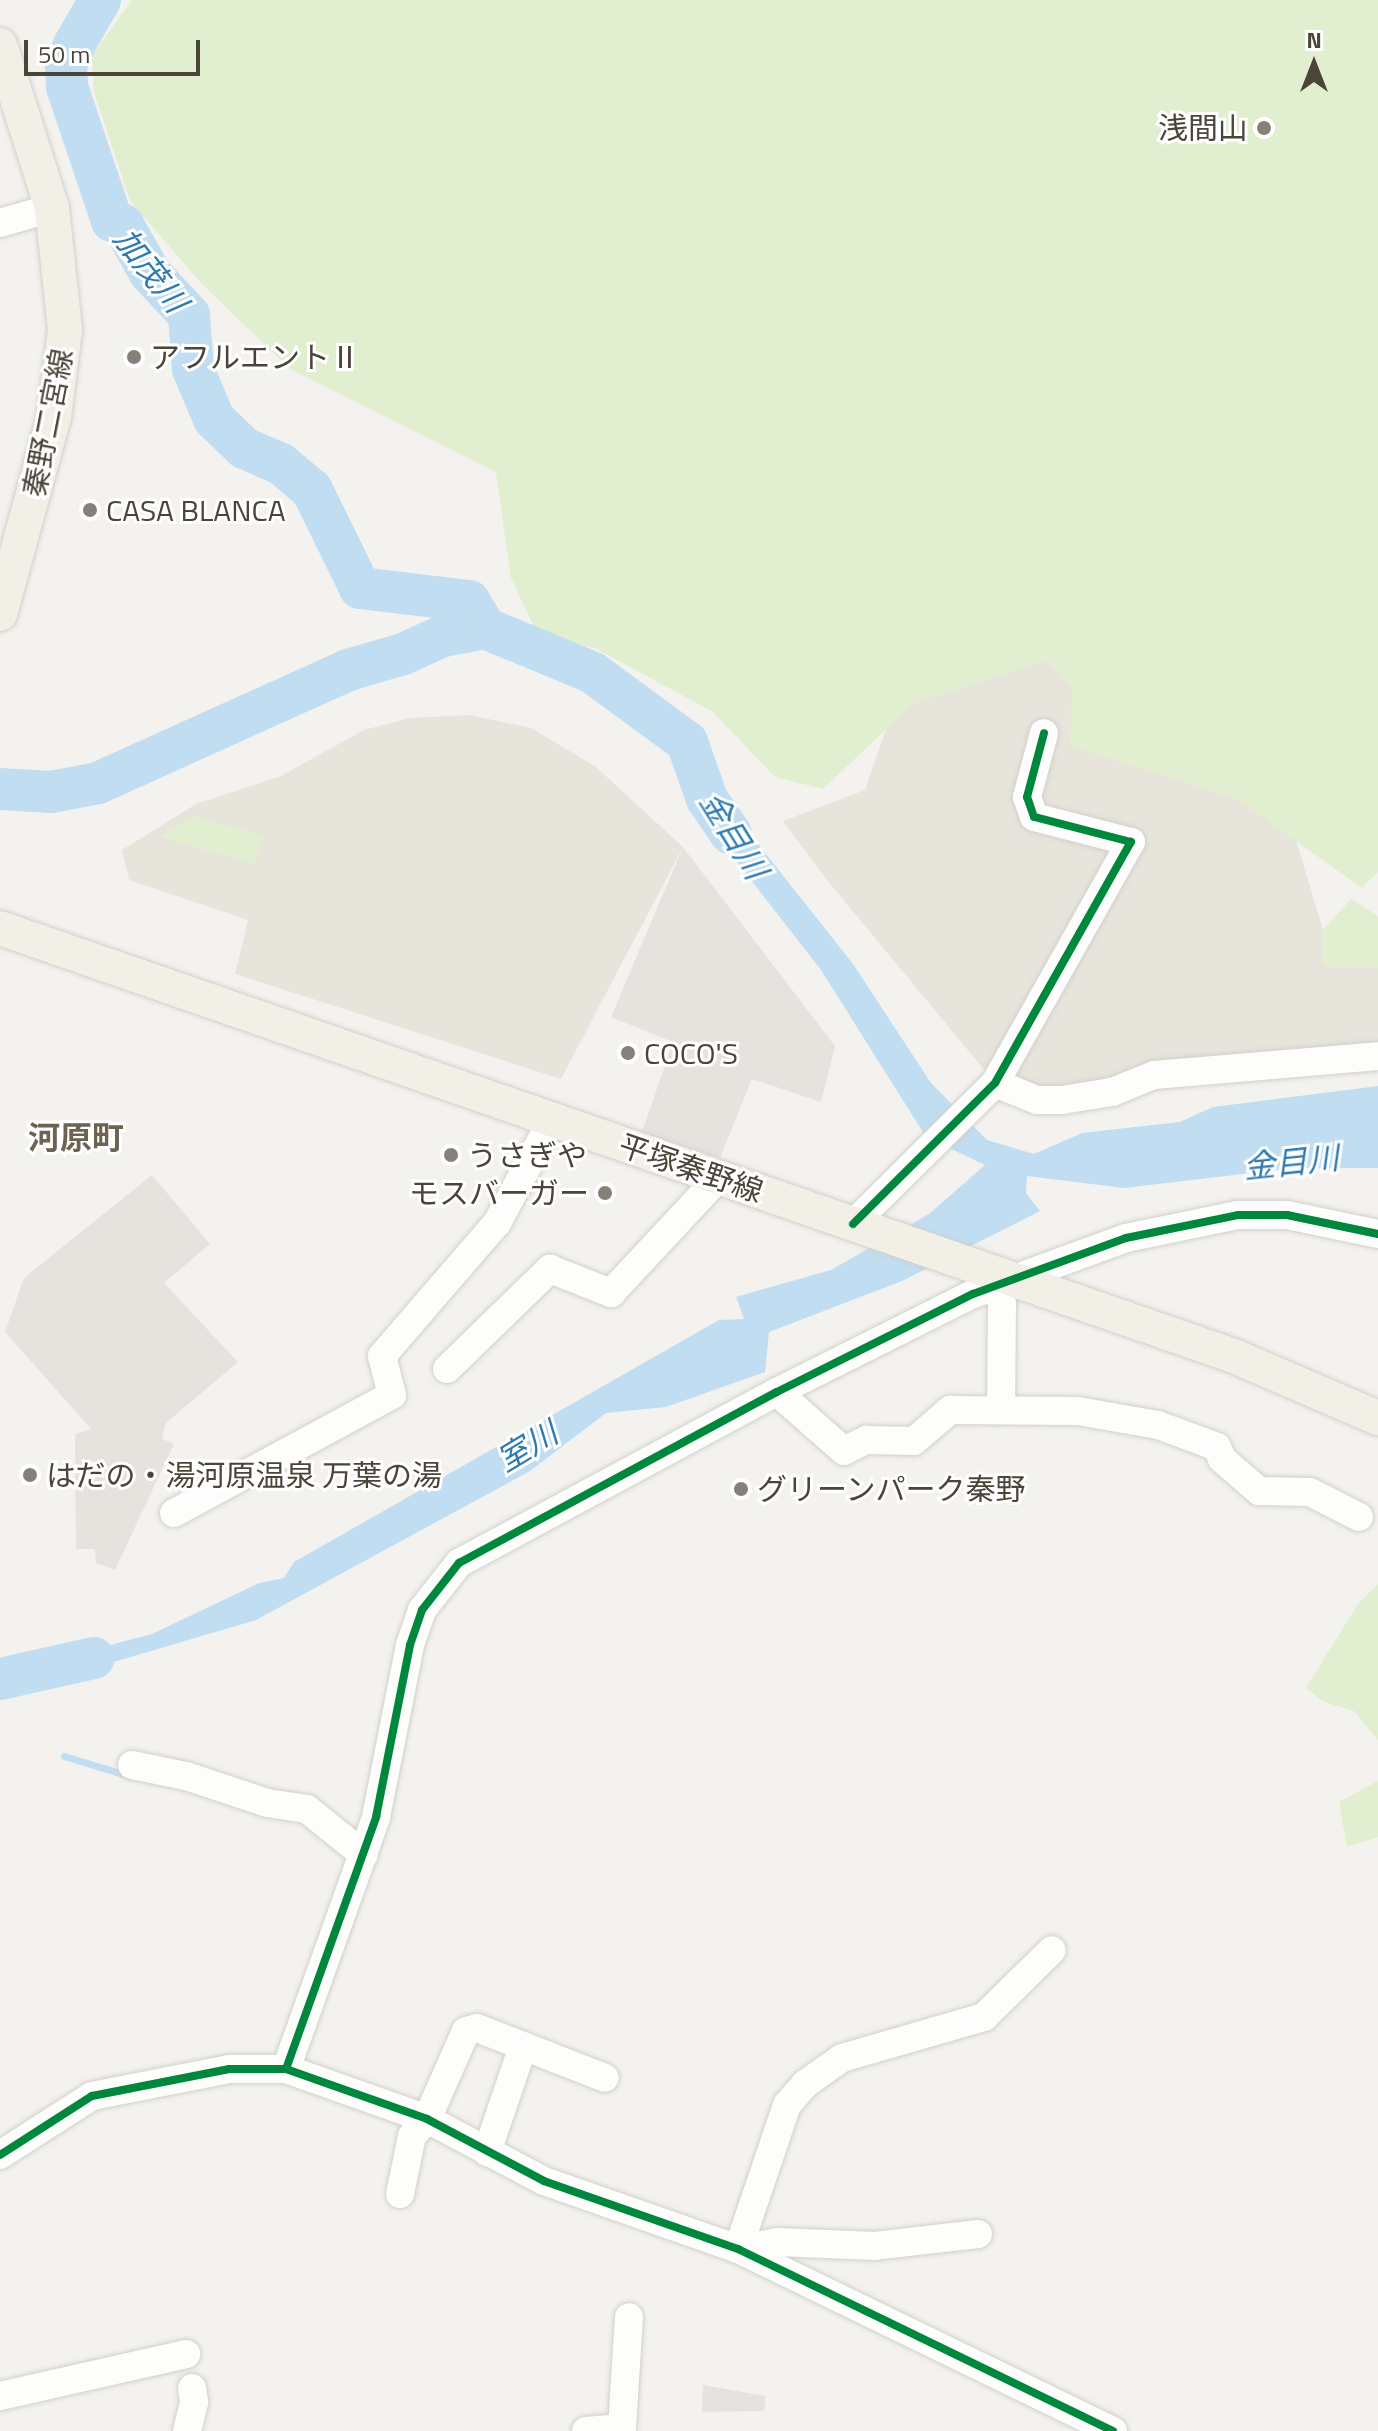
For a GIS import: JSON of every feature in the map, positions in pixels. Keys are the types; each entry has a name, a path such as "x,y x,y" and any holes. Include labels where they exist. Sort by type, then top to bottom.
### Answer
{"main road":[{"name":"秦野二宮線","path":"0,45 52,208 65,289 63,365 34,496 0,614"},
{"name":"平塚秦野線","path":"0,928 719,1177 998,1278 1234,1356 1378,1418"}],"street":[{"path":"0,223 52,208"},
{"path":"861,1227 992,1087 1131,842 1034,817 1027,797 1044,733"},
{"path":"992,1087 1037,1100 1062,1100 1112,1092 1154,1075 1378,1056"},
{"path":"174,1513 392,1395 382,1356 497,1223 552,1120"},
{"path":"447,1369 550,1269 611,1293 719,1177"},
{"path":"286,2069 364,1855 392,1746 410,1645 437,1587 459,1563 777,1392 998,1278 1126,1238 1238,1215 1287,1215 1378,1234"},
{"path":"998,1278 1002,1303 1001,1409"},
{"path":"777,1392 844,1451 866,1440 914,1441 950,1410 1078,1411 1158,1425 1217,1447 1222,1459 1259,1491 1310,1492 1359,1517"},
{"path":"132,1765 186,1776 267,1803 307,1809 364,1855"},
{"path":"738,2249 787,2105 805,2084 842,2058 984,2017 1052,1950"},
{"path":"400,2194 412,2136 427,2119 466,2031 477,2028 605,2078"},
{"path":"487,2152 523,2046"},
{"path":"0,2155 92,2096 229,2069 286,2069 427,2119 544,2181 738,2249 1113,2431"},
{"path":"738,2249 778,2242 875,2246 978,2234"},
{"path":"586,2431 622,2428 629,2317"},
{"path":"0,2396 186,2354"},
{"path":"187,2431 194,2402 192,2388"}],"shaded area":[{"path":"1048,660 1072,690 1071,746 1237,799 1296,840 1323,930 1322,966 1378,967 1378,1069 1112,1092 995,1083 827,880 783,821 865,790 886,729 915,702"},
{"path":"469,715 531,728 596,767 683,847 561,1079 235,974 248,920 129,880 122,850 196,804 281,776 364,730 410,718"},
{"path":"683,847 835,1046 821,1102 752,1079 720,1158 642,1132 673,1042 611,1017"},
{"path":"152,1175 210,1244 164,1283 238,1362 166,1423 162,1439 174,1444 115,1570 96,1563 95,1549 76,1549 75,1434 91,1429 5,1332 24,1278"},
{"path":"703,2385 766,2396 764,2411 702,2412"}],"green space":[{"path":"132,0 1378,0 1378,872 1362,888 1237,799 1070,746 1072,690 1048,660 915,702 823,789 775,777 713,712 597,649 538,635 511,578 496,472 290,369 201,283 130,201 94,92 92,55"},
{"path":"193,816 264,836 255,864 159,837"},
{"path":"1351,899 1378,916 1378,967 1322,966 1323,930"},
{"path":"1378,1584 1378,1740 1354,1711 1324,1702 1306,1688 1358,1604"},
{"path":"1378,1781 1378,1837 1347,1847 1339,1802"}],"water":[{"path":"697,782 747,830 853,964 931,1083 987,1140 1034,1154 1082,1133 1180,1122 1213,1107 1378,1086 1378,1168 1293,1168 1124,1188 1027,1176 1026,1193 1040,1211 902,1281 769,1332 765,1372 666,1407 606,1413 530,1471 256,1620 39,1684 38,1664 152,1634 259,1583 284,1578 294,1562 719,1320 744,1319 736,1297 831,1270 929,1214 985,1165 926,1137 821,970 695,808"}],"waterway":[{"name":"加茂川","path":"100,0 74,45 66,66 67,87 112,221 123,225 150,273 189,315 193,369 214,419 244,448 281,464 312,490 360,588 469,601 485,628"},
{"name":"金目川","path":"0,789 51,792 98,783 348,670 403,654 443,636 485,628 593,673 687,742 707,799 731,834"},
{"name":"室川","path":"0,1679 94,1658"},
{"path":"64,1756 130,1776"}],"cycle path":[{"path":"853,1224 995,1083 1131,842 1034,817 1027,797 1044,733"},
{"path":"286,2069 376,1817 410,1645 422,1610 459,1563 777,1392 973,1294 1126,1238 1238,1215 1287,1215 1378,1234"},
{"path":"0,2155 92,2096 229,2069 286,2069 427,2119 544,2181 738,2249 1113,2431"}],"place":[{"name":"浅間山","path":"1264,128"},
{"name":"アフルエントⅡ","path":"134,357"},
{"name":"CASA BLANCA","path":"90,510"},
{"name":"COCO'S","path":"628,1053"},
{"name":"うさぎや","path":"451,1155"},
{"name":"モスバーガー","path":"605,1193"},
{"name":"はだの・湯河原温泉 万葉の湯","path":"30,1475"},
{"name":"グリーンパーク秦野","path":"741,1489"}],"district":[{"name":"河原町","path":"76,1137"}]}
